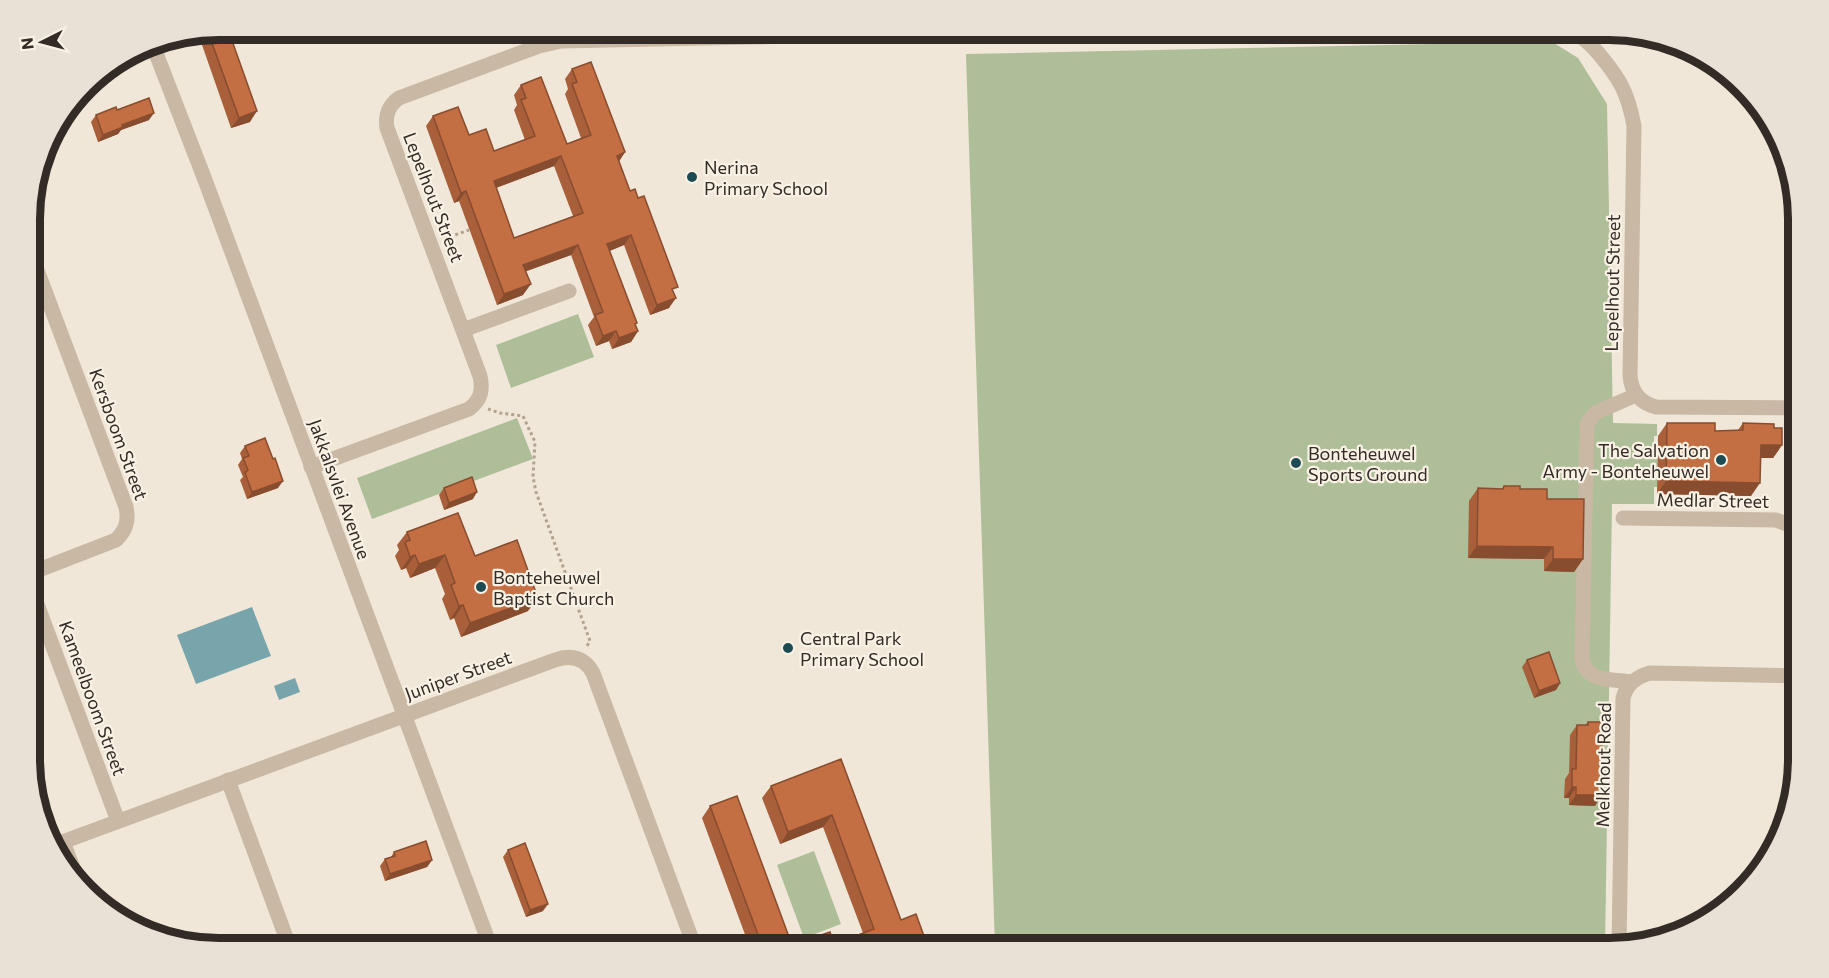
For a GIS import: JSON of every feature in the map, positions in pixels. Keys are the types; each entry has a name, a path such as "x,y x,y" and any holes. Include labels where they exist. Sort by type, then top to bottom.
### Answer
{"street":[{"name":"Lepelhout Street","path":"476,404 480,398 482,383 387,128 389,108 399,98 539,46 554,43 609,41"},
{"name":"Lepelhout Street","path":"1588,41 1617,74 1631,110 1634,126 1630,382 1636,395"},
{"name":"Jakkalsvlei Avenue","path":"156,53 487,938"},
{"name":"Kersboom Street","path":"41,281 126,507 128,521 122,535 116,540 41,569"},
{"path":"463,330 569,291"},
{"path":"1632,682 1598,678 1584,667 1582,658 1587,424 1595,413 1636,395 1641,401 1656,407 1788,408"},
{"path":"312,467 462,412 476,404"},
{"name":"Medlar Street","path":"1623,518 1776,520 1788,525"},
{"name":"Kameelboom Street","path":"41,615 118,821"},
{"name":"Juniper Street","path":"62,842 555,660 568,657 580,659"},
{"path":"580,659 593,673 691,938"},
{"name":"Melkhout Road","path":"1620,937 1623,698 1632,682 1650,674 1788,676"},
{"path":"228,780 286,938"}],"path":[{"path":"430,244 469,230"},
{"path":"476,404 500,413 523,416 535,442 533,477 536,492 590,641 580,659"}],"green space":[{"name":"Bonteheuwel Sports Ground","path":"1527,42 1554,43 1578,58 1607,104 1613,423 1657,424 1654,447 1658,448 1654,504 1612,504 1605,937 995,937 966,54"},
{"path":"578,314 594,357 511,388 496,345"},
{"path":"517,418 533,459 372,519 357,478"},
{"path":"814,851 841,924 804,938 777,865"}],"water":[{"path":"252,607 271,656 196,684 177,635"},
{"path":"295,678 300,692 279,700 274,686"}],"building":[{"path":"211,41 232,41 257,111 239,118"},
{"path":"591,62 625,152 617,156 630,191 635,189 638,198 644,196 678,287 672,289 676,298 657,305 631,235 607,244 637,323 635,324 638,331 619,338 616,331 603,336 595,315 603,312 578,245 523,265 531,284 504,294 466,191 461,193 433,116 458,107 469,135 486,129 494,151 535,136 521,100 526,98 521,85 541,77 567,144 591,135 572,84 577,82 572,69","holes":["561,156 583,213 514,238 494,181"]},
{"path":"149,98 154,113 103,135 96,115"},
{"path":"1667,423 1715,423 1715,431 1743,430 1743,423 1774,424 1774,428 1782,428 1782,445 1761,445 1760,483 1666,481"},
{"path":"265,438 283,481 252,492 245,473 248,470 243,458 249,456 245,446"},
{"path":"472,477 477,492 449,503 444,488"},
{"path":"1504,486 1520,486 1520,489 1547,489 1547,499 1584,499 1583,559 1553,559 1553,547 1477,546 1478,488 1503,489"},
{"name":"Bonteheuwel Baptist Church","path":"458,513 475,556 517,540 538,598 470,623 463,605 459,606 451,585 455,583 445,555 419,564 415,555 410,557 405,542 410,540 407,532"},
{"path":"1549,652 1560,683 1539,691 1527,660"},
{"path":"1588,722 1602,722 1602,795 1576,795 1576,787 1572,787 1572,769 1576,769 1577,725 1588,725"},
{"path":"841,759 901,920 916,914 924,936 851,938 874,929 832,815 788,832 771,786"},
{"path":"737,796 789,938 759,938 710,806"},
{"path":"426,841 432,860 390,874 385,859 395,856 394,852"},
{"path":"525,843 548,904 530,910 508,850"},
{"path":"830,932 832,938 814,938"}],"place":[{"name":"Nerina Primary School","path":"692,177"},
{"name":"The Salvation Army - Bonteheuwel","path":"1721,460"},
{"name":"Bonteheuwel Sports Ground","path":"1296,463"},
{"name":"Bonteheuwel Baptist Church","path":"481,587"},
{"name":"Central Park Primary School","path":"788,648"}]}
